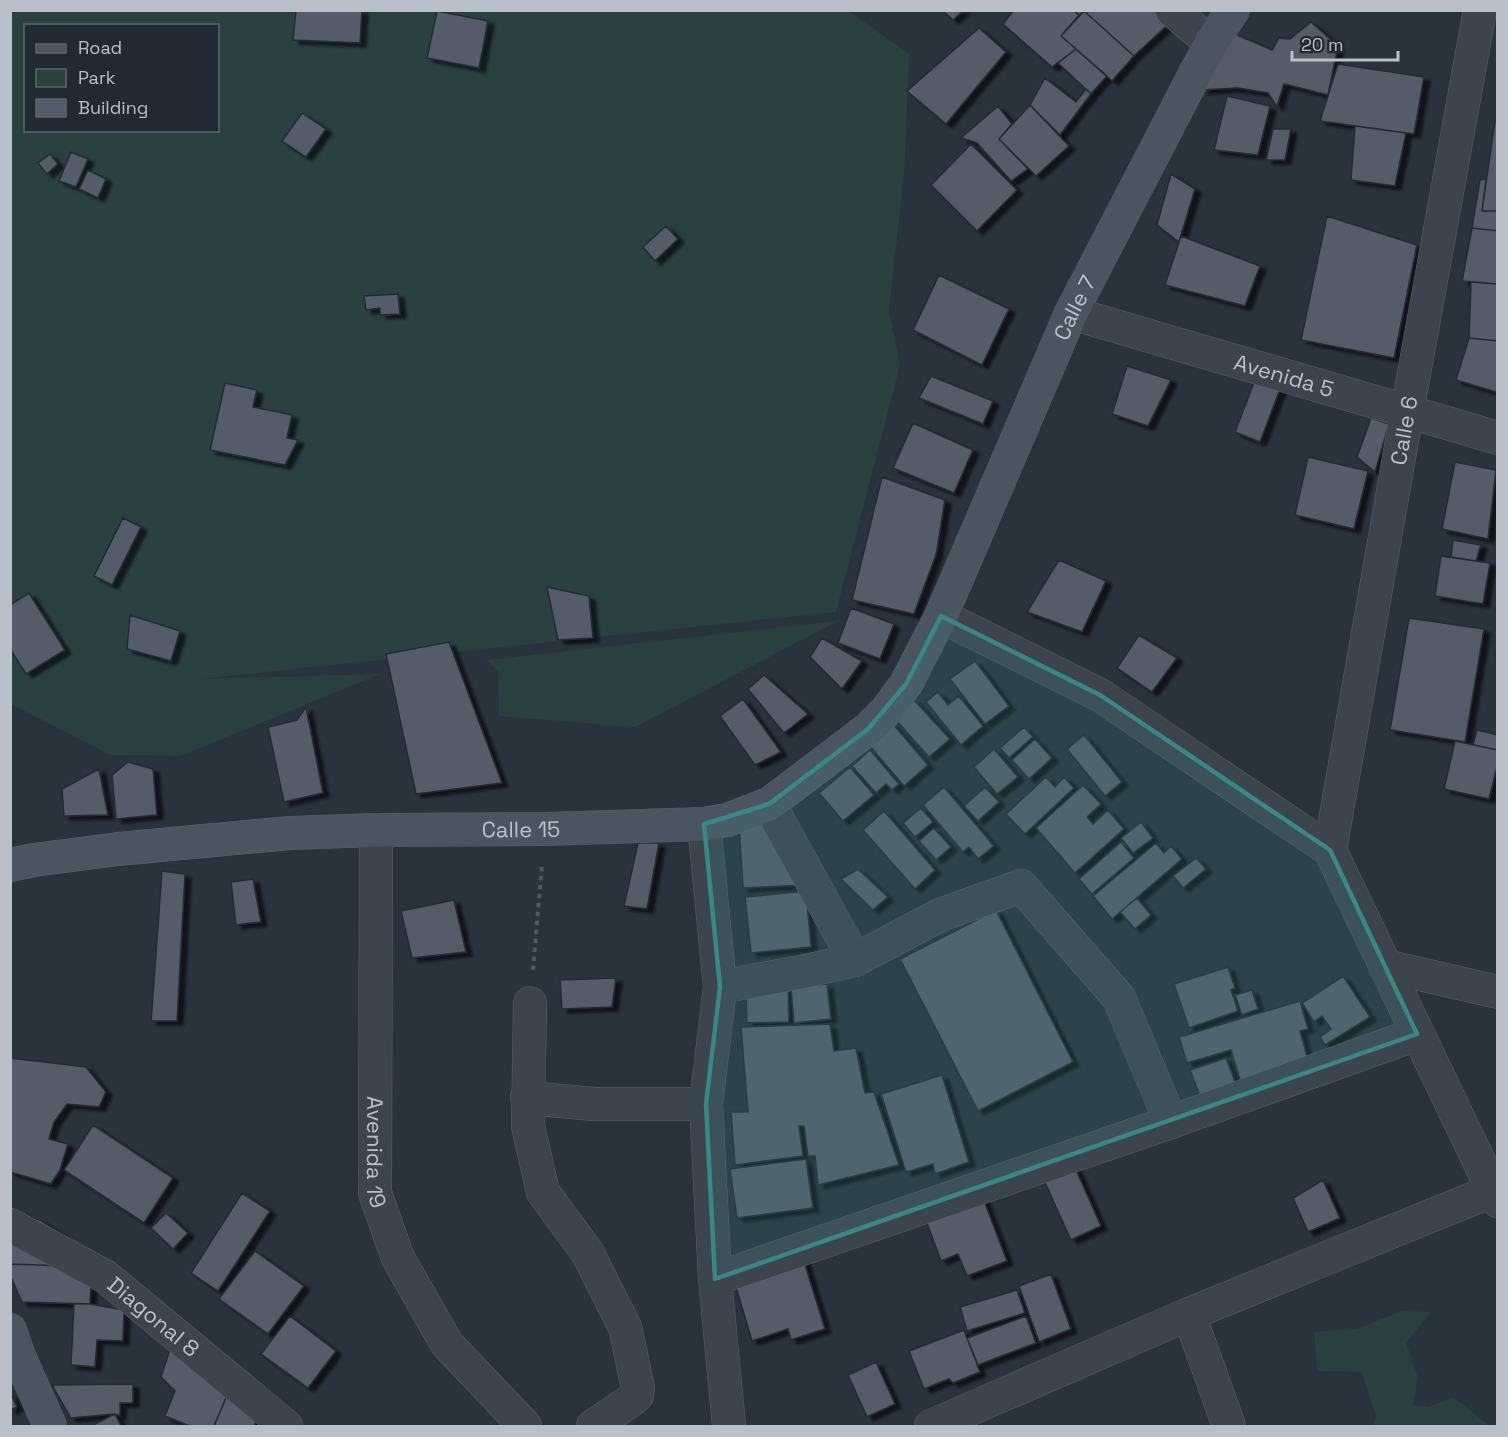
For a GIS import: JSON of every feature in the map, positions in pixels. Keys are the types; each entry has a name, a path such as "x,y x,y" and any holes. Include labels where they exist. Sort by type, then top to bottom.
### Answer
{"main road":[{"name":"Calle 7","path":"941,616 1071,313 1211,43 1233,10"},
{"name":"Calle 15","path":"10,865 34,860 180,843 290,833 545,829 704,824 727,820 769,804 868,729 886,711 906,684 941,616"},
{"path":"10,1330 18,1354 50,1426"}],"street":[{"path":"1172,10 1211,43"},
{"name":"Calle 6","path":"1330,850 1480,10"},
{"name":"Avenida 5","path":"1071,313 1497,438"},
{"path":"931,1426 1189,1314 1495,1196 1330,850 1100,695 941,616"},
{"path":"769,804 855,960"},
{"path":"704,824 720,987 706,1104 716,1280 729,1426"},
{"name":"Avenida 19","path":"376,830 375,1193 398,1258 447,1344 525,1426"},
{"path":"720,987 855,960 940,915 1021,886 1119,998 1171,1122"},
{"path":"1385,966 1497,992"},
{"path":"530,1004 528,1126 543,1192 587,1252 625,1327 638,1388 637,1395 633,1399 593,1426"},
{"path":"716,1280 1418,1034"},
{"path":"527,1098 594,1104 706,1104"},
{"name":"Diagonal 8","path":"10,1225 106,1277 286,1426"},
{"path":"1189,1314 1229,1426"}],"path":[{"path":"530,1004 545,829"}],"highlighted area":[{"path":"941,616 1100,695 1330,850 1417,1034 715,1279 706,1104 720,987 704,824 769,804 868,729 906,684"}],"green space":[{"path":"847,10 909,54 904,175 889,311 900,365 836,612 200,679 380,674 181,756 111,755 11,704 10,11"},
{"path":"838,621 635,727 499,716 498,671 486,660"},
{"path":"1402,1311 1431,1312 1406,1343 1418,1377 1413,1405 1428,1407 1453,1397 1490,1426 1374,1426 1376,1415 1362,1372 1317,1371 1314,1332 1357,1329"}],"building":[{"path":"296,10 362,10 360,43 293,40"},
{"path":"942,10 964,10 953,20"},
{"path":"1014,10 1073,10 1079,15 1061,36 1076,49 1052,67 1003,24"},
{"path":"1073,10 1160,10 1173,20 1134,56 1084,11 1079,15"},
{"path":"437,11 488,21 479,68 427,58"},
{"path":"1084,11 1134,56 1112,81 1061,36"},
{"path":"1311,22 1338,46 1328,95 1284,84 1277,107 1268,93 1238,88 1202,90 1235,34 1272,50 1279,38 1290,39"},
{"path":"979,28 1006,52 946,124 907,91"},
{"path":"1076,49 1107,76 1091,94 1058,63"},
{"path":"1338,64 1424,77 1414,134 1320,121"},
{"path":"1045,78 1076,102 1086,89 1091,94 1060,135 1030,105"},
{"path":"1227,96 1270,106 1258,155 1214,150"},
{"path":"1030,105 1069,146 1036,176 999,139"},
{"path":"998,106 1012,124 999,139 1028,169 1011,181 977,143 961,138"},
{"path":"302,113 326,129 306,157 282,141"},
{"path":"1495,121 1498,121 1498,211 1482,211"},
{"path":"1355,126 1406,133 1395,186 1351,180"},
{"path":"1273,129 1291,129 1285,160 1266,160"},
{"path":"971,144 1017,190 977,231 931,185"},
{"path":"71,152 88,159 76,187 59,181"},
{"path":"50,154 58,164 47,174 38,163"},
{"path":"88,170 106,179 98,198 79,189"},
{"path":"1171,174 1195,189 1179,242 1157,225"},
{"path":"1486,179 1482,211 1498,211 1498,231 1472,228 1480,180"},
{"path":"1327,216 1417,245 1394,358 1301,340"},
{"path":"666,226 678,239 655,261 643,247"},
{"path":"1472,228 1498,231 1498,284 1462,281"},
{"path":"1181,236 1260,266 1245,306 1165,285"},
{"path":"939,275 1009,309 982,365 913,330"},
{"path":"1471,282 1498,284 1498,341 1469,338"},
{"path":"398,294 400,314 380,315 380,308 366,310 364,296"},
{"path":"1469,338 1498,341 1498,387 1496,392 1456,380"},
{"path":"1127,366 1171,380 1148,426 1112,414"},
{"path":"1257,375 1282,384 1260,442 1235,432"},
{"path":"931,376 993,401 983,424 919,398"},
{"path":"225,383 257,390 253,407 292,415 287,438 298,440 285,465 210,450"},
{"path":"1371,418 1389,424 1375,472 1357,457"},
{"path":"913,423 973,450 954,493 893,468"},
{"path":"1308,457 1368,471 1354,529 1295,515"},
{"path":"1455,462 1496,470 1488,539 1442,529"},
{"path":"882,477 945,500 936,555 914,614 852,600"},
{"path":"123,518 141,527 112,585 94,576"},
{"path":"1453,540 1481,545 1476,561 1451,557"},
{"path":"1441,556 1490,563 1483,604 1435,596"},
{"path":"1059,560 1106,581 1082,632 1027,612"},
{"path":"547,587 589,596 593,638 558,640"},
{"path":"29,593 65,650 26,674 10,649 10,605"},
{"path":"851,608 894,624 880,659 838,643"},
{"path":"130,615 180,631 171,661 127,649"},
{"path":"1409,618 1484,629 1465,742 1390,730"},
{"path":"1139,635 1177,658 1152,692 1117,668"},
{"path":"822,638 862,661 842,689 810,657"},
{"path":"449,642 502,783 416,794 386,654"},
{"path":"975,661 1009,706 985,724 950,679"},
{"path":"764,675 808,714 784,733 748,689"},
{"path":"938,692 948,705 959,696 983,726 961,745 926,702"},
{"path":"743,699 781,752 755,765 720,716"},
{"path":"914,700 950,739 929,757 894,718"},
{"path":"306,707 323,793 284,802 268,727 297,720"},
{"path":"892,723 928,765 904,786 868,744"},
{"path":"1024,727 1033,737 1009,758 1000,748"},
{"path":"1477,730 1498,735 1498,750 1473,745"},
{"path":"1084,735 1122,782 1105,796 1067,749"},
{"path":"1035,739 1052,758 1029,779 1012,760"},
{"path":"1455,741 1498,750 1498,763 1489,799 1444,789"},
{"path":"994,749 1018,777 997,794 974,767"},
{"path":"870,750 899,784 892,790 886,784 876,793 852,766"},
{"path":"128,762 153,769 157,815 116,819 112,775"},
{"path":"850,767 874,795 843,821 819,793"},
{"path":"99,769 108,815 64,816 62,789"},
{"path":"1046,777 1055,787 1064,777 1074,788 1025,834 1006,814"},
{"path":"1083,785 1101,804 1087,817 1093,824 1108,810 1124,829 1075,873 1036,828"},
{"path":"944,787 994,846 978,859 969,847 963,852 923,805"},
{"path":"985,787 999,802 978,821 964,806"},
{"path":"921,808 933,822 915,837 903,823"},
{"path":"884,811 935,870 915,889 863,830"},
{"path":"1141,822 1153,838 1133,853 1121,838"},
{"path":"769,823 804,885 743,888 739,825"},
{"path":"934,828 951,847 936,860 919,841"},
{"path":"1121,842 1134,858 1092,894 1079,879"},
{"path":"638,843 659,843 647,909 624,906"},
{"path":"1156,843 1164,853 1171,846 1182,859 1112,919 1093,896"},
{"path":"1196,858 1206,869 1183,888 1173,876"},
{"path":"858,869 888,897 873,910 841,879"},
{"path":"162,871 185,874 177,1021 151,1021"},
{"path":"253,879 261,922 236,925 231,882"},
{"path":"806,891 811,947 751,953 745,897"},
{"path":"1137,898 1151,915 1135,929 1120,912"},
{"path":"454,900 466,952 412,958 401,911"},
{"path":"996,910 1073,1062 978,1111 900,959"},
{"path":"1228,967 1235,988 1231,990 1238,1011 1189,1028 1174,984"},
{"path":"1343,976 1370,1017 1325,1045 1320,1037 1331,1029 1322,1016 1314,1022 1302,1003"},
{"path":"616,978 612,1007 562,1009 560,980"},
{"path":"827,984 831,1019 794,1023 791,987"},
{"path":"788,986 789,1022 747,1023 746,988"},
{"path":"1252,990 1258,1009 1242,1015 1235,995"},
{"path":"1300,1001 1308,1029 1300,1031 1308,1060 1240,1080 1231,1050 1187,1063 1179,1037"},
{"path":"830,1024 834,1051 856,1048 865,1093 874,1092 899,1165 818,1185 815,1156 808,1156 804,1126 799,1126 803,1156 735,1165 731,1112 748,1112 741,1027"},
{"path":"10,1058 86,1067 106,1092 99,1107 67,1104 54,1122 49,1139 68,1144 60,1170 51,1184 10,1172"},
{"path":"1226,1058 1236,1084 1200,1096 1190,1070"},
{"path":"942,1075 969,1162 935,1174 933,1164 906,1172 881,1094"},
{"path":"93,1125 173,1178 144,1223 64,1170"},
{"path":"806,1159 813,1208 737,1218 730,1169"},
{"path":"1073,1163 1101,1226 1071,1240 1042,1176"},
{"path":"1323,1180 1340,1218 1308,1232 1293,1198"},
{"path":"242,1193 270,1211 218,1291 191,1273"},
{"path":"983,1198 1007,1261 967,1276 958,1254 941,1261 923,1212"},
{"path":"10,1213 40,1220 65,1236 66,1266 10,1264"},
{"path":"166,1213 188,1233 173,1249 151,1228"},
{"path":"255,1251 304,1286 268,1334 219,1299"},
{"path":"802,1255 825,1329 791,1340 788,1329 752,1341 733,1277"},
{"path":"10,1264 92,1267 90,1304 22,1302 10,1275"},
{"path":"1051,1274 1071,1329 1039,1342 1019,1286"},
{"path":"1017,1290 1025,1313 967,1331 960,1307"},
{"path":"74,1304 90,1304 124,1310 123,1341 97,1340 95,1367 71,1365"},
{"path":"290,1316 336,1351 308,1388 261,1354"},
{"path":"1026,1316 1036,1343 978,1365 967,1338"},
{"path":"964,1330 980,1372 953,1383 949,1379 924,1389 909,1351"},
{"path":"176,1331 231,1386 214,1426 190,1426 165,1416 175,1391 161,1377"},
{"path":"876,1362 895,1404 867,1417 848,1375"},
{"path":"133,1384 133,1403 120,1403 120,1416 115,1414 71,1418 52,1385"},
{"path":"231,1386 258,1415 254,1426 214,1426"},
{"path":"10,1392 17,1407 10,1410"},
{"path":"115,1414 121,1426 91,1426"}]}
